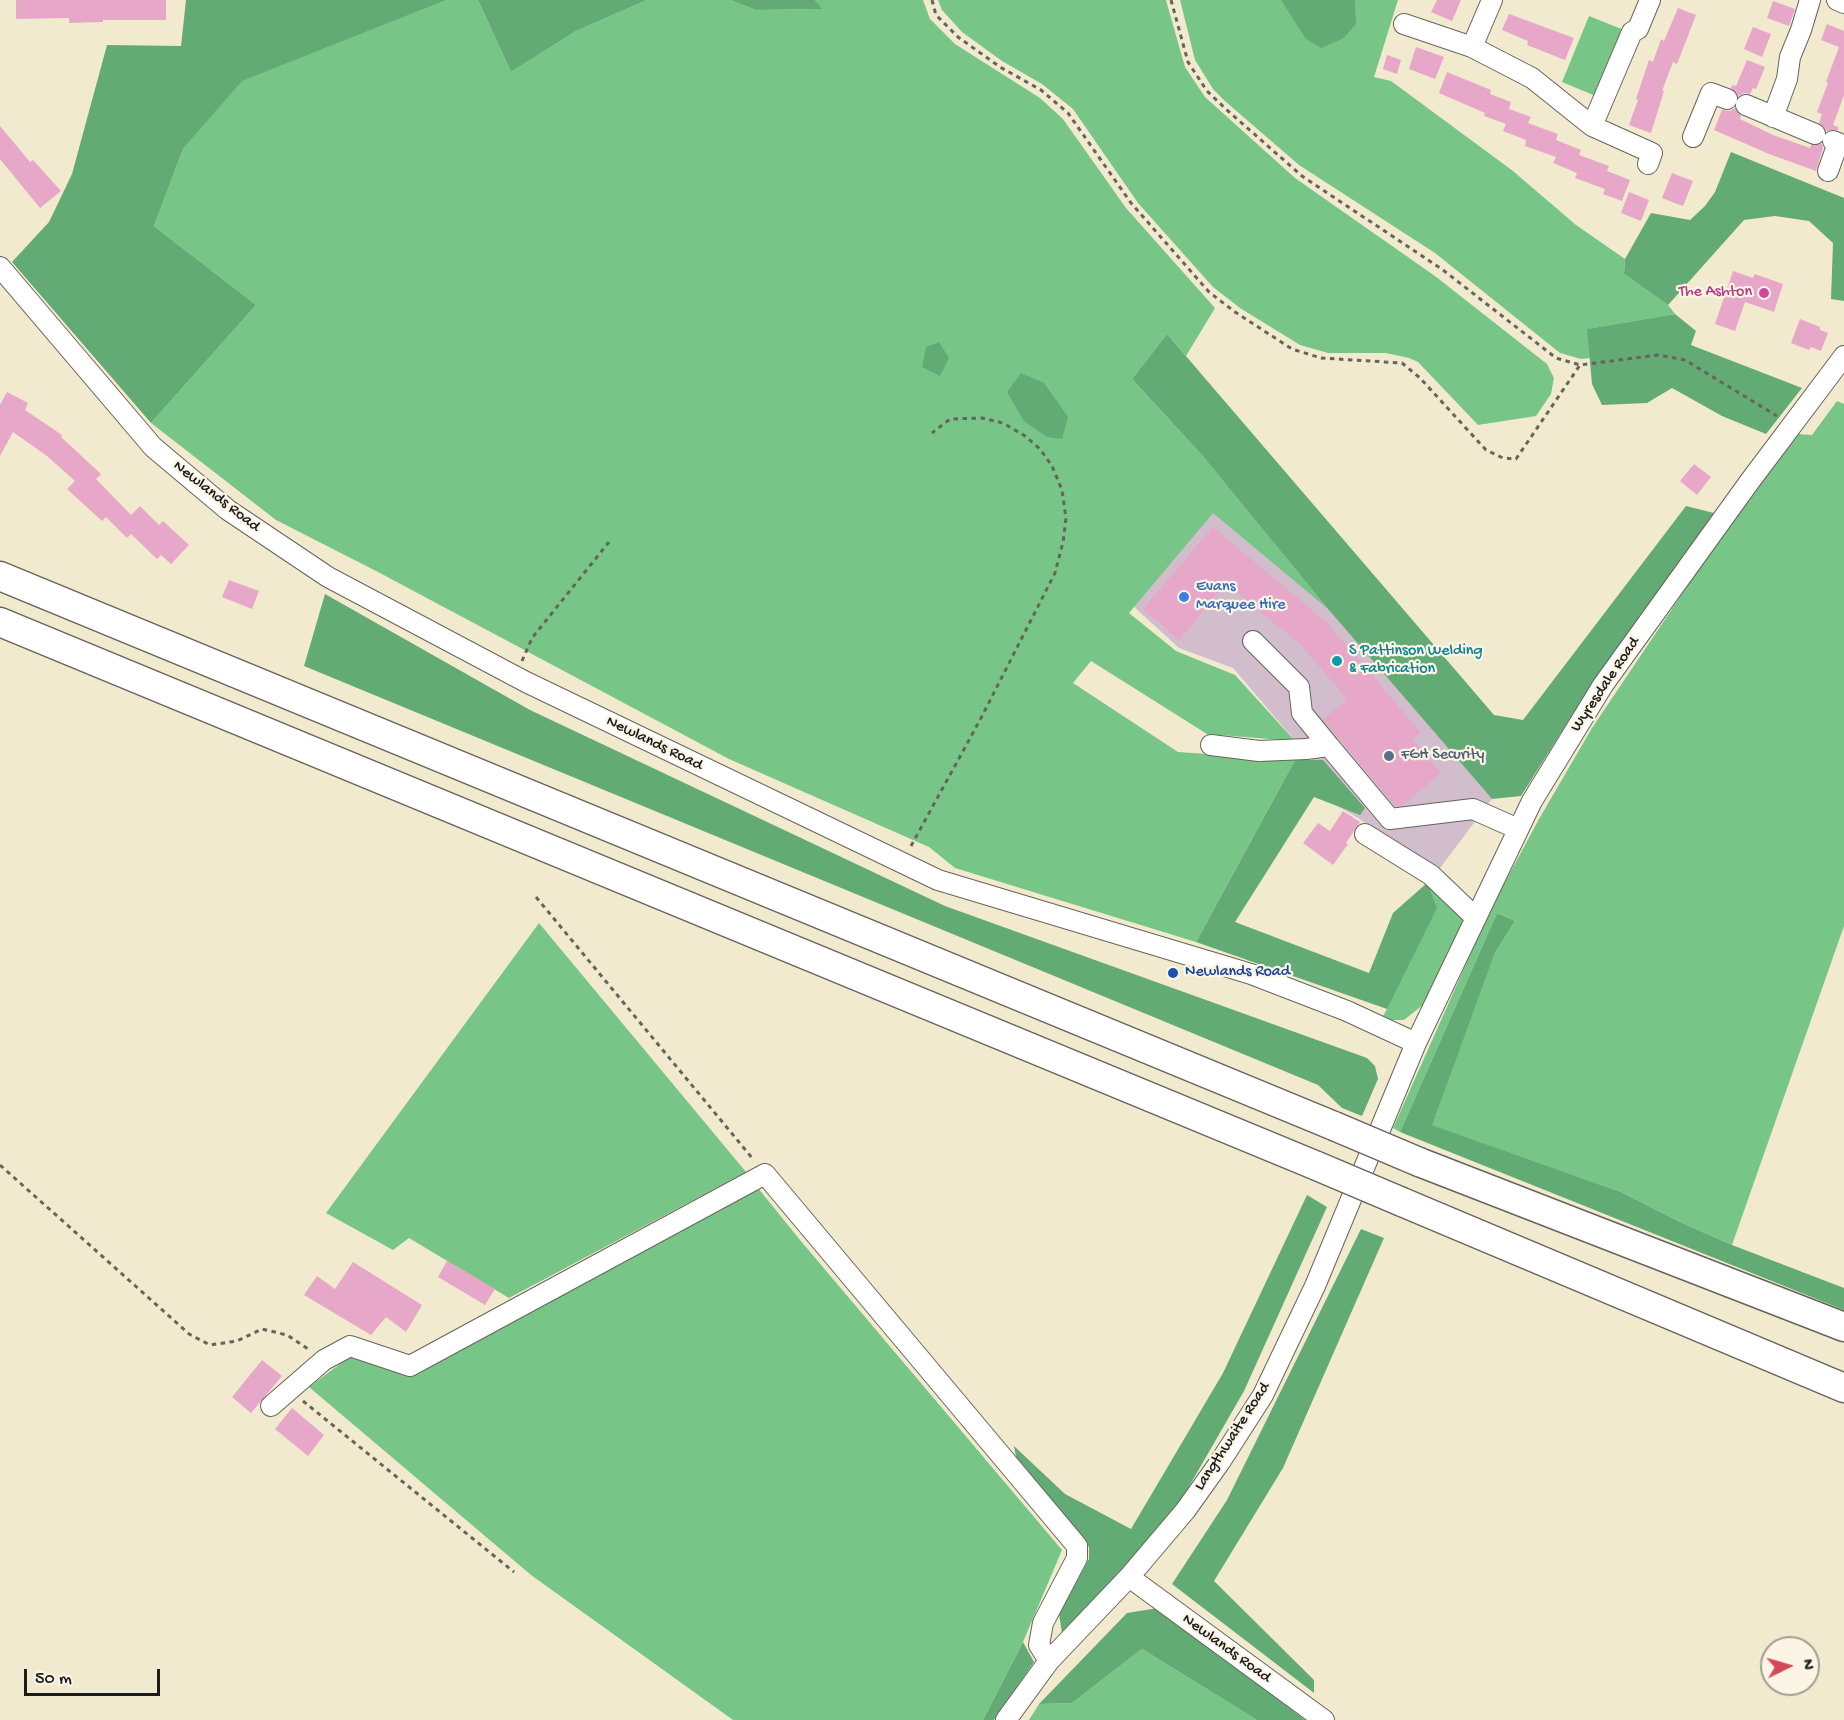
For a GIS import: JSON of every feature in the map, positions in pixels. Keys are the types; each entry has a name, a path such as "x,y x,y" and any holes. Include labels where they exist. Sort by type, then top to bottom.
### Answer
{"highway":[{"path":"0,576 1419,1162 1844,1327"},
{"path":"0,622 1317,1166 1844,1388"}],"street":[{"path":"1472,47 1492,0"},
{"path":"1592,126 1632,32 1638,29 1650,0"},
{"path":"1750,108 1787,79 1790,57 1802,30 1810,0"},
{"path":"1837,0 1844,3"},
{"path":"1404,24 1472,47 1532,78 1592,126 1652,153 1648,164"},
{"path":"1694,137 1711,93 1838,144 1828,171"},
{"name":"Newlands Road","path":"0,267 153,447 228,510 328,577 516,676 938,880 1251,974 1347,1011 1416,1043"},
{"name":"Wyresdale Road","path":"1416,1043 1532,801 1603,685 1792,426 1837,378 1844,357"},
{"path":"1253,641 1299,687 1302,713 1390,819 1473,809 1518,829"},
{"path":"1211,745 1259,751 1329,746"},
{"path":"1365,834 1431,875 1476,918"},
{"name":"Langthwaite Road","path":"1006,1720 1050,1661 1129,1576 1185,1511 1263,1395 1315,1286 1416,1043"},
{"path":"271,1406 324,1360 350,1346 410,1366 765,1174 1077,1546 1077,1558 1043,1623 1039,1645 1050,1661"},
{"name":"Newlands Road","path":"1129,1576 1324,1720"}],"path":[{"path":"932,0 936,15 958,37 1000,67 1041,90 1068,113 1131,203 1209,292 1292,349 1321,358 1402,363 1420,378 1486,450 1503,459 1516,459 1580,365"},
{"path":"1171,0 1188,62 1207,91 1228,111 1302,176 1443,270 1556,358 1580,365 1658,355 1685,360 1792,426"},
{"path":"902,863 980,720 1055,573 1066,518 1062,490 1052,466 1040,449 1025,436 1003,423 982,418 950,419 932,433"},
{"path":"516,676 532,638 609,542"},
{"path":"536,897 765,1174"},
{"path":"0,1166 189,1334 210,1345 237,1341 262,1329 287,1335 324,1360"},
{"path":"290,1390 514,1572"}],"shaded area":[{"path":"1201,454 1328,609 1492,799 1440,868 1302,784 1315,764 1233,668 1179,648 1109,584"}],"green space":[{"path":"186,0 447,0 242,81 183,149 154,226 256,305 151,423 12,262 49,222 72,174 107,45 181,46"},
{"path":"447,0 478,0 511,72 576,31 647,0 730,0 756,10 821,9 815,0 923,0 930,19 955,44 1040,98 1063,119 1126,208 1215,308 1186,356 1167,334 1132,379 1201,454 1328,609 1213,513 1129,613 1176,651 1235,675 1295,741 1207,734 1091,661 1073,683 1178,752 1295,760 1196,942 955,868 929,847 729,759 276,520 151,423 256,305 154,226 183,149 241,81"},
{"path":"478,0 647,0 576,31 511,72"},
{"path":"730,0 815,0 822,9 756,10"},
{"path":"938,0 1166,0 1185,67 1205,97 1295,178 1435,276 1547,364 1554,378 1551,394 1536,416 1478,425 1418,362 1386,353 1328,353 1300,345 1240,308 1213,287 1138,203 1073,109 1042,84 1002,61 962,32 942,10"},
{"path":"1180,0 1398,0 1374,77 1391,81 1513,171 1576,225 1625,259 1624,274 1668,305 1675,314 1588,329 1590,358 1581,359 1560,353 1435,253 1299,165 1226,102 1213,89 1195,60"},
{"path":"1281,0 1355,0 1356,24 1344,38 1321,48 1306,39"},
{"path":"1589,16 1624,30 1598,97 1562,82"},
{"path":"1731,152 1844,198 1844,301 1831,299 1833,243 1809,221 1775,216 1744,220 1668,305 1624,274 1625,259 1651,213 1690,220 1705,206 1715,192"},
{"path":"1675,314 1696,331 1691,345 1802,388 1766,434 1722,416 1672,388 1647,403 1602,405 1592,384 1587,329"},
{"path":"1167,334 1494,715 1523,720 1686,506 1718,514 1591,685 1521,796 1492,799 1328,609 1201,454 1132,379"},
{"path":"939,342 949,358 940,376 922,367 926,347"},
{"path":"1021,373 1044,383 1068,417 1062,439 1047,437 1024,421 1007,392"},
{"path":"1837,401 1844,404 1844,926 1732,1245 1621,1192 1431,1125 1495,953 1515,921 1497,913 1400,1132 1393,1128 1491,908 1592,728 1717,542 1798,434 1812,435"},
{"path":"325,594 530,710 945,906 1367,1058 1375,1066 1378,1079 1362,1116 1342,1108 1318,1085 304,666"},
{"path":"1295,760 1323,760 1365,808 1360,815 1314,797 1235,922 1369,973 1393,913 1427,883 1437,908 1387,1009 1196,942"},
{"path":"1427,883 1456,906 1464,921 1424,1004 1404,1020 1392,1020 1383,1016"},
{"path":"1497,913 1515,921 1495,953 1432,1125 1621,1192 1732,1245 1844,1288 1844,1310 1400,1132"},
{"path":"539,923 746,1172 509,1298 409,1238 393,1250 326,1213"},
{"path":"758,1188 1062,1550 1023,1642 983,1720 733,1720 531,1575 309,1387 352,1355 412,1377"},
{"path":"1307,1195 1327,1207 1244,1391 1187,1490 1134,1565 1062,1633 1059,1614 1089,1559 1089,1547 1016,1457 1014,1446 1065,1494 1131,1529 1223,1373"},
{"path":"1361,1229 1384,1238 1283,1468 1214,1581 1314,1680 1314,1693 1172,1584 1227,1500"},
{"path":"1158,1608 1305,1720 1257,1720 1142,1649 1072,1703 1039,1704 1127,1613"},
{"path":"1023,1642 1034,1662 994,1720 983,1720"},
{"path":"1142,1649 1257,1720 1029,1720 1039,1704 1072,1703"}],"building":[{"path":"16,0 166,0 166,20 103,20 103,22 69,23 69,18 16,19"},
{"path":"1437,0 1461,0 1452,21 1431,12"},
{"path":"1773,1 1795,9 1789,26 1767,18"},
{"path":"1678,8 1696,15 1677,64 1673,62 1662,91 1664,91 1651,133 1629,125 1649,60 1653,62 1661,39 1664,41"},
{"path":"1509,14 1574,38 1565,60 1527,45 1528,41 1502,30"},
{"path":"1827,24 1844,31 1844,95 1833,125 1838,127 1838,130 1826,131 1819,123 1822,114 1817,112 1839,47 1821,40"},
{"path":"1753,27 1771,34 1762,57 1744,49"},
{"path":"1416,47 1444,57 1435,79 1409,69"},
{"path":"1387,55 1401,60 1397,74 1383,69"},
{"path":"1747,60 1765,67 1756,89 1753,88 1750,94 1744,93 1738,96 1731,88 1732,85 1736,86"},
{"path":"1447,72 1491,90 1490,94 1511,102 1509,109 1531,117 1528,123 1558,134 1556,140 1581,150 1579,155 1609,166 1607,171 1630,180 1622,201 1603,194 1605,189 1575,178 1577,173 1553,163 1556,157 1525,146 1526,140 1503,131 1506,124 1484,116 1485,113 1439,93"},
{"path":"1735,108 1741,116 1740,119 1773,135 1810,148 1811,145 1822,144 1823,148 1816,171 1714,130 1722,110 1730,111"},
{"path":"0,126 30,162 33,160 61,191 40,208 0,159"},
{"path":"1672,173 1693,181 1683,206 1662,198"},
{"path":"1629,192 1649,200 1641,221 1621,213"},
{"path":"1733,271 1753,278 1755,274 1783,284 1774,312 1745,302 1735,331 1715,324"},
{"path":"1800,319 1828,333 1821,351 1811,347 1809,350 1791,343"},
{"path":"7,392 28,403 25,410 62,435 61,437 101,474 96,479 131,515 140,506 159,525 163,521 189,545 171,564 161,555 157,559 131,534 127,538 106,517 102,521 67,489 75,481 47,456 13,432 0,456 0,405"},
{"path":"1694,464 1711,477 1697,495 1680,481"},
{"path":"1213,527 1327,623 1421,733 1413,739 1441,773 1403,805 1395,806 1323,720 1347,699 1301,645 1226,584 1179,640 1143,609"},
{"path":"229,580 259,591 252,609 222,597"},
{"path":"1343,811 1360,822 1333,865 1303,843 1318,823 1330,831"},
{"path":"447,1261 495,1289 485,1305 438,1277"},
{"path":"353,1262 422,1305 406,1332 386,1317 371,1335 304,1295 317,1276 335,1289"},
{"path":"262,1360 282,1376 251,1413 232,1397"},
{"path":"292,1408 324,1435 308,1456 275,1429"}],"place":[{"name":"The Ashton","path":"1764,293"},
{"name":"Evans Marquee Hire","path":"1184,597"},
{"name":"S Pattinson Welding & Fabrication","path":"1337,661"},
{"name":"FGH Security","path":"1389,756"},
{"name":"Newlands Road","path":"1173,973"}]}
